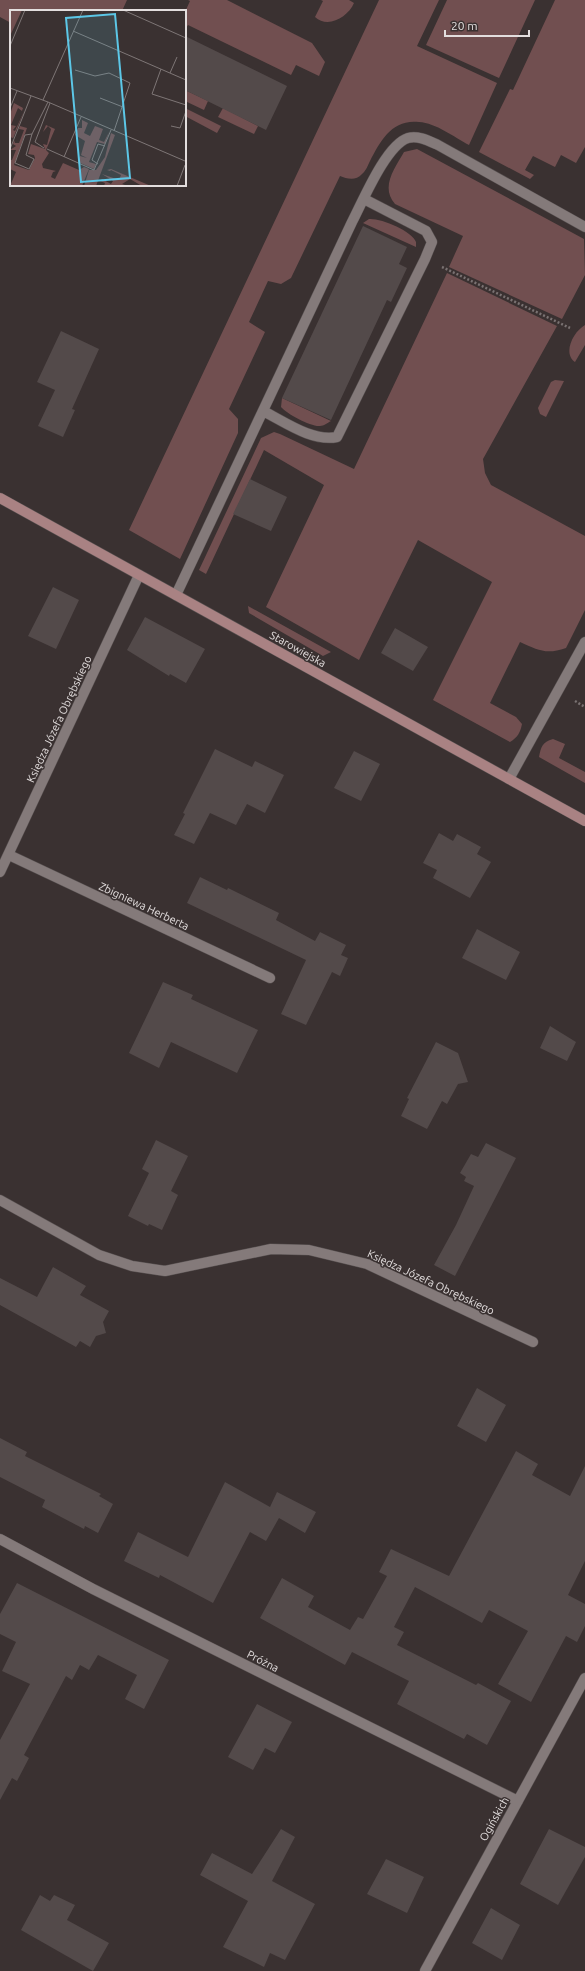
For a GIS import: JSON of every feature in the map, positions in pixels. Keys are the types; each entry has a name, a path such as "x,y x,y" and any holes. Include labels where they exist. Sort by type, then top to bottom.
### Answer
{"main road":[{"name":"Starowiejska","path":"0,498 585,821"}],"street":[{"path":"176,595 364,199 384,161 400,142 409,137 418,137 438,145 585,227"},
{"path":"263,411 315,436 328,439 337,437 425,259 432,242 426,231 364,199"},
{"name":"Księdza Józefa Obrębskiego","path":"0,872 139,575"},
{"path":"509,779 585,642"},
{"name":"Zbigniewa Herberta","path":"9,855 270,978"},
{"name":"Księdza Józefa Obrębskiego","path":"0,1200 99,1255 132,1266 165,1271 271,1250 309,1250 367,1264 533,1342"},
{"name":"Próżna","path":"0,1539 93,1589 518,1801"},
{"name":"Ogińskich","path":"425,1971 585,1678"}],"path":[{"path":"425,259 570,328"}],"shaded area":[{"path":"0,0 127,0 122,10 10,10 10,22 0,17"},
{"path":"188,0 227,0 312,43 325,62 319,76 296,65 291,75 188,25 186,28 186,10 190,1"},
{"path":"321,0 349,0 354,3 342,17 331,22 326,22 315,17 323,1"},
{"path":"379,0 439,0 417,46 497,83 469,145 432,125 419,122 402,124 388,132 378,146 366,170 360,176 351,179 340,176 291,278 281,284 268,281 249,322 265,332 229,409 238,419 238,433 180,559 129,530"},
{"path":"447,0 535,0 499,78 426,45"},
{"path":"555,0 585,0 585,147 576,163 561,155 555,167 533,156 525,170 534,175 530,179 479,152 510,89 513,90"},
{"path":"186,90 208,101 204,110 186,101"},
{"path":"186,108 221,126 217,133 186,117"},
{"path":"223,108 258,126 254,134 218,117"},
{"path":"417,149 584,239 585,275 562,319 449,267 463,236 395,204 389,191 390,178 404,152"},
{"path":"369,219 388,223 403,230 413,238 416,242 416,247 363,223"},
{"path":"447,273 557,326 483,459 485,473 491,485 585,536 585,610 566,648 553,651 542,651 520,642 490,703 516,717 522,724 518,734 510,742 433,700 492,582 418,540 359,660 266,607 324,485 264,450 206,574 199,570 261,438 274,432 280,434 354,469"},
{"path":"585,325 585,345 575,362 571,358 570,353 571,342 577,332"},
{"path":"555,380 564,381 546,417 540,414 538,408 551,382"},
{"path":"282,398 331,421 324,425 316,426 299,420 281,407"},
{"path":"248,606 331,652 323,656 249,613"},
{"path":"553,739 565,744 559,758 585,772 585,783 539,757 540,750 543,745"}],"building":[{"path":"186,36 287,86 266,130 186,90"},
{"path":"363,226 407,247 399,264 407,268 391,302 387,300 331,420 282,398"},
{"path":"61,331 99,349 72,409 75,410 63,437 38,426 55,390 37,382"},
{"path":"250,479 287,497 271,531 233,514"},
{"path":"53,587 79,600 56,649 28,636"},
{"path":"145,617 205,649 186,683 170,674 169,676 127,650"},
{"path":"395,628 428,647 413,671 381,653"},
{"path":"215,749 252,767 255,761 284,775 265,813 247,804 236,825 210,813 194,844 174,835 185,814 183,813"},
{"path":"354,751 380,764 361,801 334,788"},
{"path":"439,833 453,841 457,834 481,847 477,854 491,862 470,898 433,878 437,870 423,863"},
{"path":"200,877 227,890 228,888 279,913 276,920 315,941 320,932 346,945 341,955 348,958 340,976 332,972 306,1025 281,1014 306,960 187,903"},
{"path":"477,929 520,952 506,980 462,958"},
{"path":"163,982 193,995 191,999 258,1030 237,1073 171,1042 159,1068 129,1053"},
{"path":"550,1026 576,1042 567,1061 540,1048"},
{"path":"436,1042 458,1053 468,1082 458,1084 447,1104 442,1101 427,1129 401,1116 409,1099 407,1098"},
{"path":"156,1140 188,1156 171,1191 178,1195 162,1230 149,1224 148,1226 128,1216 149,1173 142,1169"},
{"path":"486,1143 516,1158 455,1276 434,1265 456,1225 474,1186 464,1181 466,1177 460,1173 471,1154 478,1157"},
{"path":"53,1267 86,1286 80,1295 109,1311 103,1322 106,1333 96,1336 90,1347 80,1341 76,1347 0,1305 0,1278 37,1297"},
{"path":"477,1388 506,1405 486,1442 457,1426"},
{"path":"0,1438 27,1452 25,1456 101,1494 99,1496 113,1504 98,1533 85,1526 84,1529 42,1507 45,1500 0,1477"},
{"path":"516,1451 538,1464 532,1475 570,1496 585,1466 585,1561 568,1595 585,1604 585,1626 577,1642 566,1636 531,1702 498,1684 528,1631 489,1610 482,1623 415,1587 394,1627 404,1632 397,1645 476,1685 478,1683 511,1701 487,1745 467,1734 464,1739 397,1704 409,1681 352,1652 345,1665 260,1618 282,1578 314,1596 308,1607 350,1630 358,1617 363,1619 387,1576 379,1572 391,1549 449,1576"},
{"path":"225,1482 270,1507 277,1492 316,1512 305,1533 279,1518 266,1541 250,1532 213,1603 160,1575 159,1578 124,1561 138,1532 188,1557"},
{"path":"17,1583 169,1660 144,1709 125,1699 137,1675 98,1655 89,1670 80,1665 72,1680 66,1676 24,1755 29,1758 17,1781 12,1778 0,1800 0,1740 30,1684 2,1671 16,1642 0,1634 0,1614"},
{"path":"257,1704 292,1722 275,1753 265,1748 253,1770 228,1757"},
{"path":"281,1829 295,1837 272,1881 315,1904 285,1960 270,1953 264,1967 223,1947 248,1901 200,1875 212,1853 252,1874"},
{"path":"549,1829 585,1847 585,1857 558,1905 520,1884"},
{"path":"386,1859 424,1877 407,1913 367,1894"},
{"path":"40,1895 50,1901 54,1895 75,1905 67,1920 109,1943 93,1971 21,1930"},
{"path":"491,1908 520,1925 502,1960 472,1943"}]}
